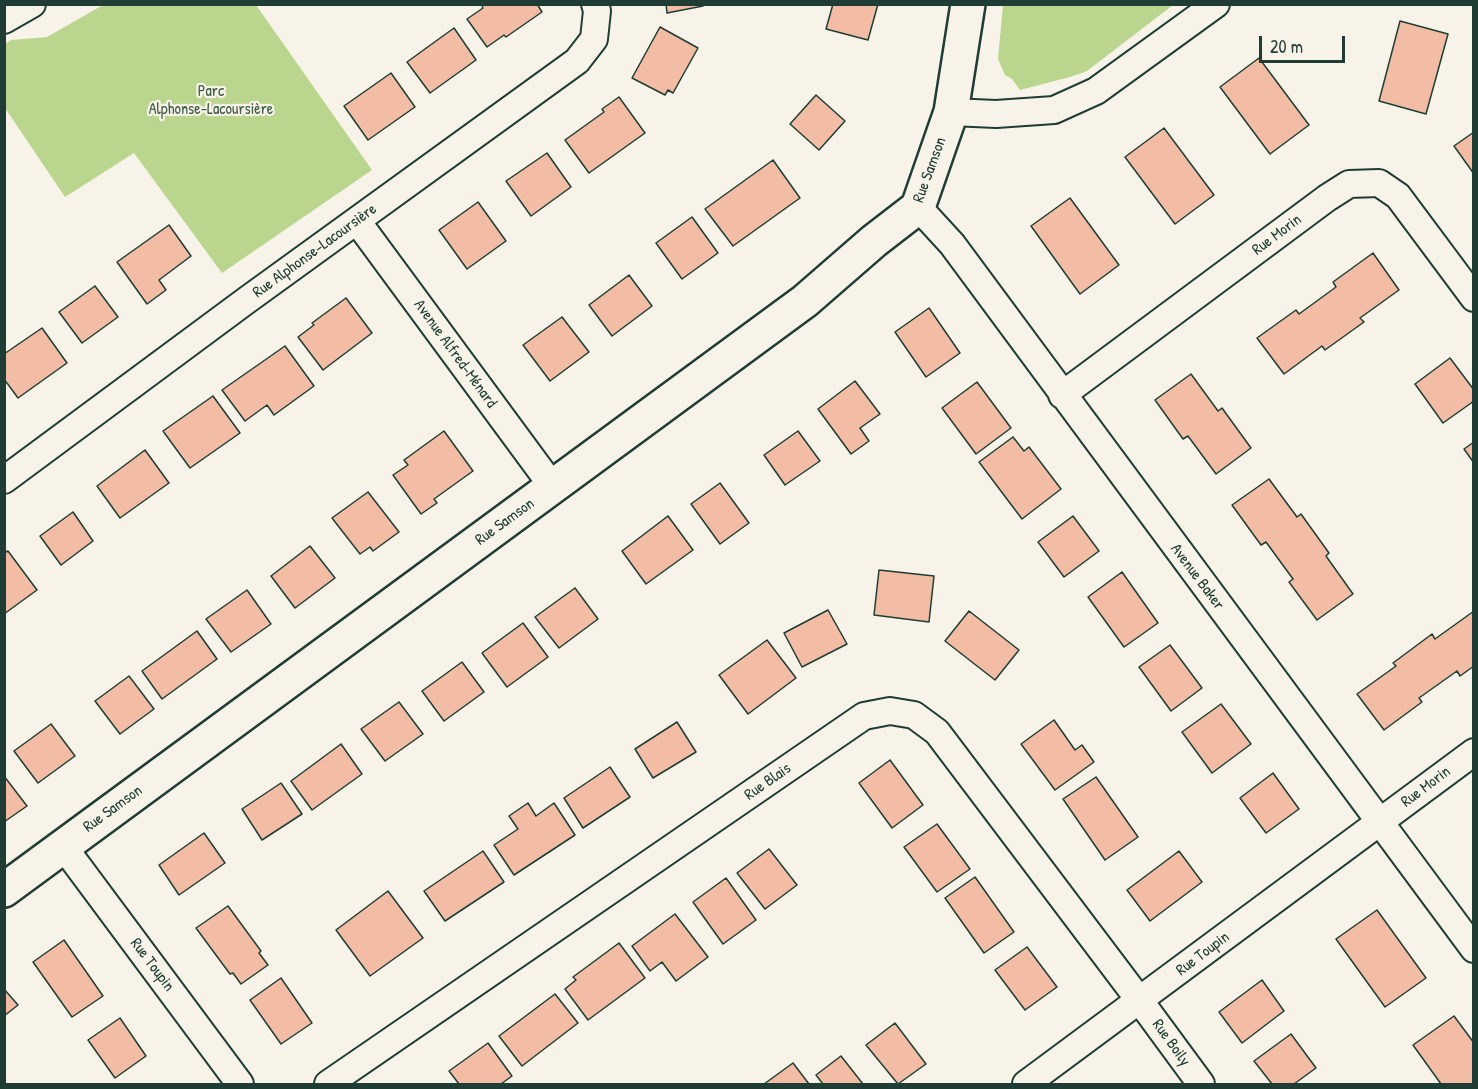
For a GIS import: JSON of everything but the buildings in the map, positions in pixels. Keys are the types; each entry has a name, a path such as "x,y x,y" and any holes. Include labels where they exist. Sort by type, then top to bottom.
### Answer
{"street":[{"path":"4,20 32,4"},
{"name":"Rue Alphonse-Lacoursière","path":"4,480 577,61 594,39 597,11 595,4"},
{"name":"Rue Samson","path":"4,890 805,301 874,241 918,207 951,112 968,4"},
{"path":"951,112 996,114 1054,110 1096,92 1216,4"},
{"name":"Rue Morin","path":"1062,395 1349,184 1379,183 1398,196 1473,298"},
{"name":"Avenue Baker","path":"918,207 952,244 1473,949"},
{"name":"Avenue Alfred-Ménard","path":"357,220 553,487"},
{"name":"Rue Blais","path":"328,1084 864,716 890,711 914,715 937,732 1140,1001"},
{"name":"Rue Morin","path":"1379,822 1473,752"},
{"name":"Rue Toupin","path":"1026,1084 1379,822"},
{"name":"Rue Toupin","path":"63,846 240,1084"},
{"name":"Rue Boily","path":"1140,1001 1201,1084"}],"green space":[{"path":"1003,4 1173,5 1087,71 1020,90 1012,79 1005,75 998,59"},
{"name":"Parc Alphonse-Lacoursière","path":"103,5 256,5 372,170 222,273 134,153 65,197 5,108 5,44 11,40 47,37"}]}
